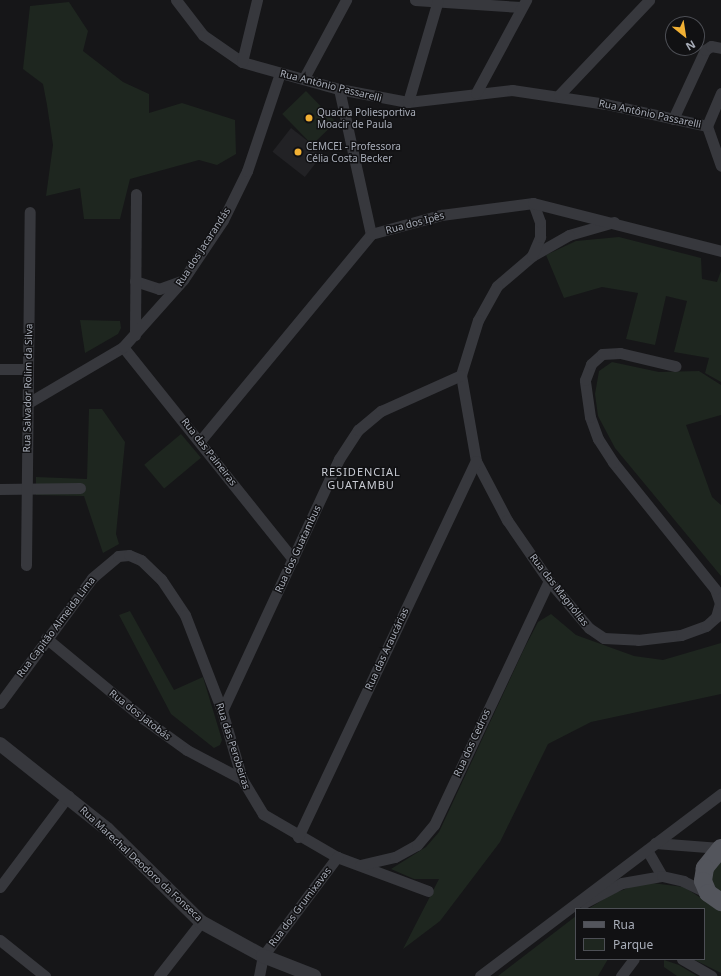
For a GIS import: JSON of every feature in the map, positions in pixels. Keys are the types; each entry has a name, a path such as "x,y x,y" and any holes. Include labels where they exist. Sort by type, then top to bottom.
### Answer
{"main road":[{"path":"714,898 702,881 705,868 721,848"}],"street":[{"name":"Rua Antônio Passarelli","path":"176,0 203,35 242,62 304,78 339,89 408,102 512,90 559,95 707,126 721,166"},
{"path":"242,62 257,0"},
{"path":"304,78 346,0"},
{"path":"415,0 523,3 476,93"},
{"path":"559,95 649,0"},
{"path":"408,102 437,1"},
{"path":"673,119 705,50 711,46 721,48"},
{"name":"Rua dos Jacarandás","path":"28,403 123,347 183,280 223,220 247,170 280,73"},
{"path":"200,441 371,234 339,89"},
{"path":"707,126 721,93"},
{"path":"135,335 136,194"},
{"path":"532,256 540,237 540,222 533,203"},
{"name":"Rua dos Ipês","path":"371,234 441,215 533,203 614,222 721,251"},
{"name":"Rua Salvador Rolim da Silva","path":"26,565 30,212"},
{"name":"Rua das Magnólias","path":"614,222 569,236 532,256 497,286 478,320 461,375 476,460 507,520 549,581 589,628 604,638 638,640 680,635 706,626 716,617 720,603 715,589 613,462 598,439 590,417 585,380 591,364 602,354 620,353 675,366"},
{"path":"135,281 159,289 183,280"},
{"name":"Rua das Paineiras","path":"123,347 200,441 293,559"},
{"path":"0,369 28,369"},
{"name":"Rua dos Guatambus","path":"222,711 339,459 358,430 381,411 461,375"},
{"name":"Rua das Araucárias","path":"298,837 476,460"},
{"path":"0,489 80,488"},
{"name":"Rua das Perobeiras","path":"118,556 129,555 141,560 161,579 177,603 197,642 222,711 242,779 263,814 298,837 337,857 428,891"},
{"name":"Rua Capitão Almeida Lima","path":"0,702 92,578 118,556"},
{"name":"Rua dos Cedros","path":"358,866 395,857 417,845 434,825 549,581"},
{"name":"Rua dos Jatobás","path":"46,638 144,720 187,750 242,779"},
{"name":"Rua Marechal Deodoro da Fonseca","path":"0,744 68,796 201,922 263,956 314,976"},
{"path":"480,976 543,926 721,794"},
{"path":"0,887 68,796"},
{"path":"651,846 721,848"},
{"path":"651,846 662,876"},
{"name":"Rua dos Grumixavas","path":"263,956 337,857"},
{"path":"619,870 635,879"},
{"path":"578,908 635,879 662,876 683,881 714,898"},
{"path":"543,926 575,910"},
{"path":"159,976 201,922"},
{"path":"0,940 45,976"},
{"path":"259,976 263,956"},
{"path":"621,976 633,960"},
{"path":"684,960 712,976"}],"shaded area":[{"name":"CEMCEI - Professora Célia Costa Becker","path":"291,128 323,153 305,177 273,152"}],"green space":[{"path":"69,2 88,31 83,51 123,82 149,94 149,113 182,103 235,120 236,154 217,165 199,160 130,179 120,219 84,219 80,188 46,196 53,145 47,105 43,84 23,69 30,6"},
{"name":"Quadra Poliesportiva Moacir de Paula","path":"306,91 336,122 312,145 282,114"},
{"path":"619,237 701,258 702,279 717,282 721,271 721,382 705,373 709,358 674,352 687,301 666,296 655,345 626,339 638,293 602,287 564,298 546,255 576,241"},
{"path":"80,320 120,321 121,328 118,334 85,353"},
{"path":"612,362 659,372 699,371 721,385 721,415 686,425 712,497 721,505 721,576 615,448 598,416 595,394 599,371"},
{"path":"89,409 102,409 125,442 116,534 119,544 103,553 84,496 36,495 36,477 87,479"},
{"path":"181,434 201,458 164,489 144,465"},
{"path":"130,611 174,690 203,677 222,740 220,745 214,748 171,714 119,615"},
{"path":"551,614 576,635 634,656 663,660 721,643 721,694 591,722 548,744 500,842 440,921 403,949 439,879 414,879 391,869 426,847 439,832 524,649 538,622"},
{"path":"721,858 721,897 710,887 712,866"},
{"path":"644,882 684,887 721,911 721,973 695,960 705,960 705,908 590,908 612,894"},
{"path":"575,917 575,960 607,960 598,976 498,976"},
{"path":"664,960 679,965 697,976 677,976 664,967"}],"place":[{"name":"Quadra Poliesportiva Moacir de Paula","path":"309,118"},
{"name":"CEMCEI - Professora Célia Costa Becker","path":"298,152"}],"district":[{"name":"RESIDENCIAL GUATAMBU","path":"361,479"}]}
